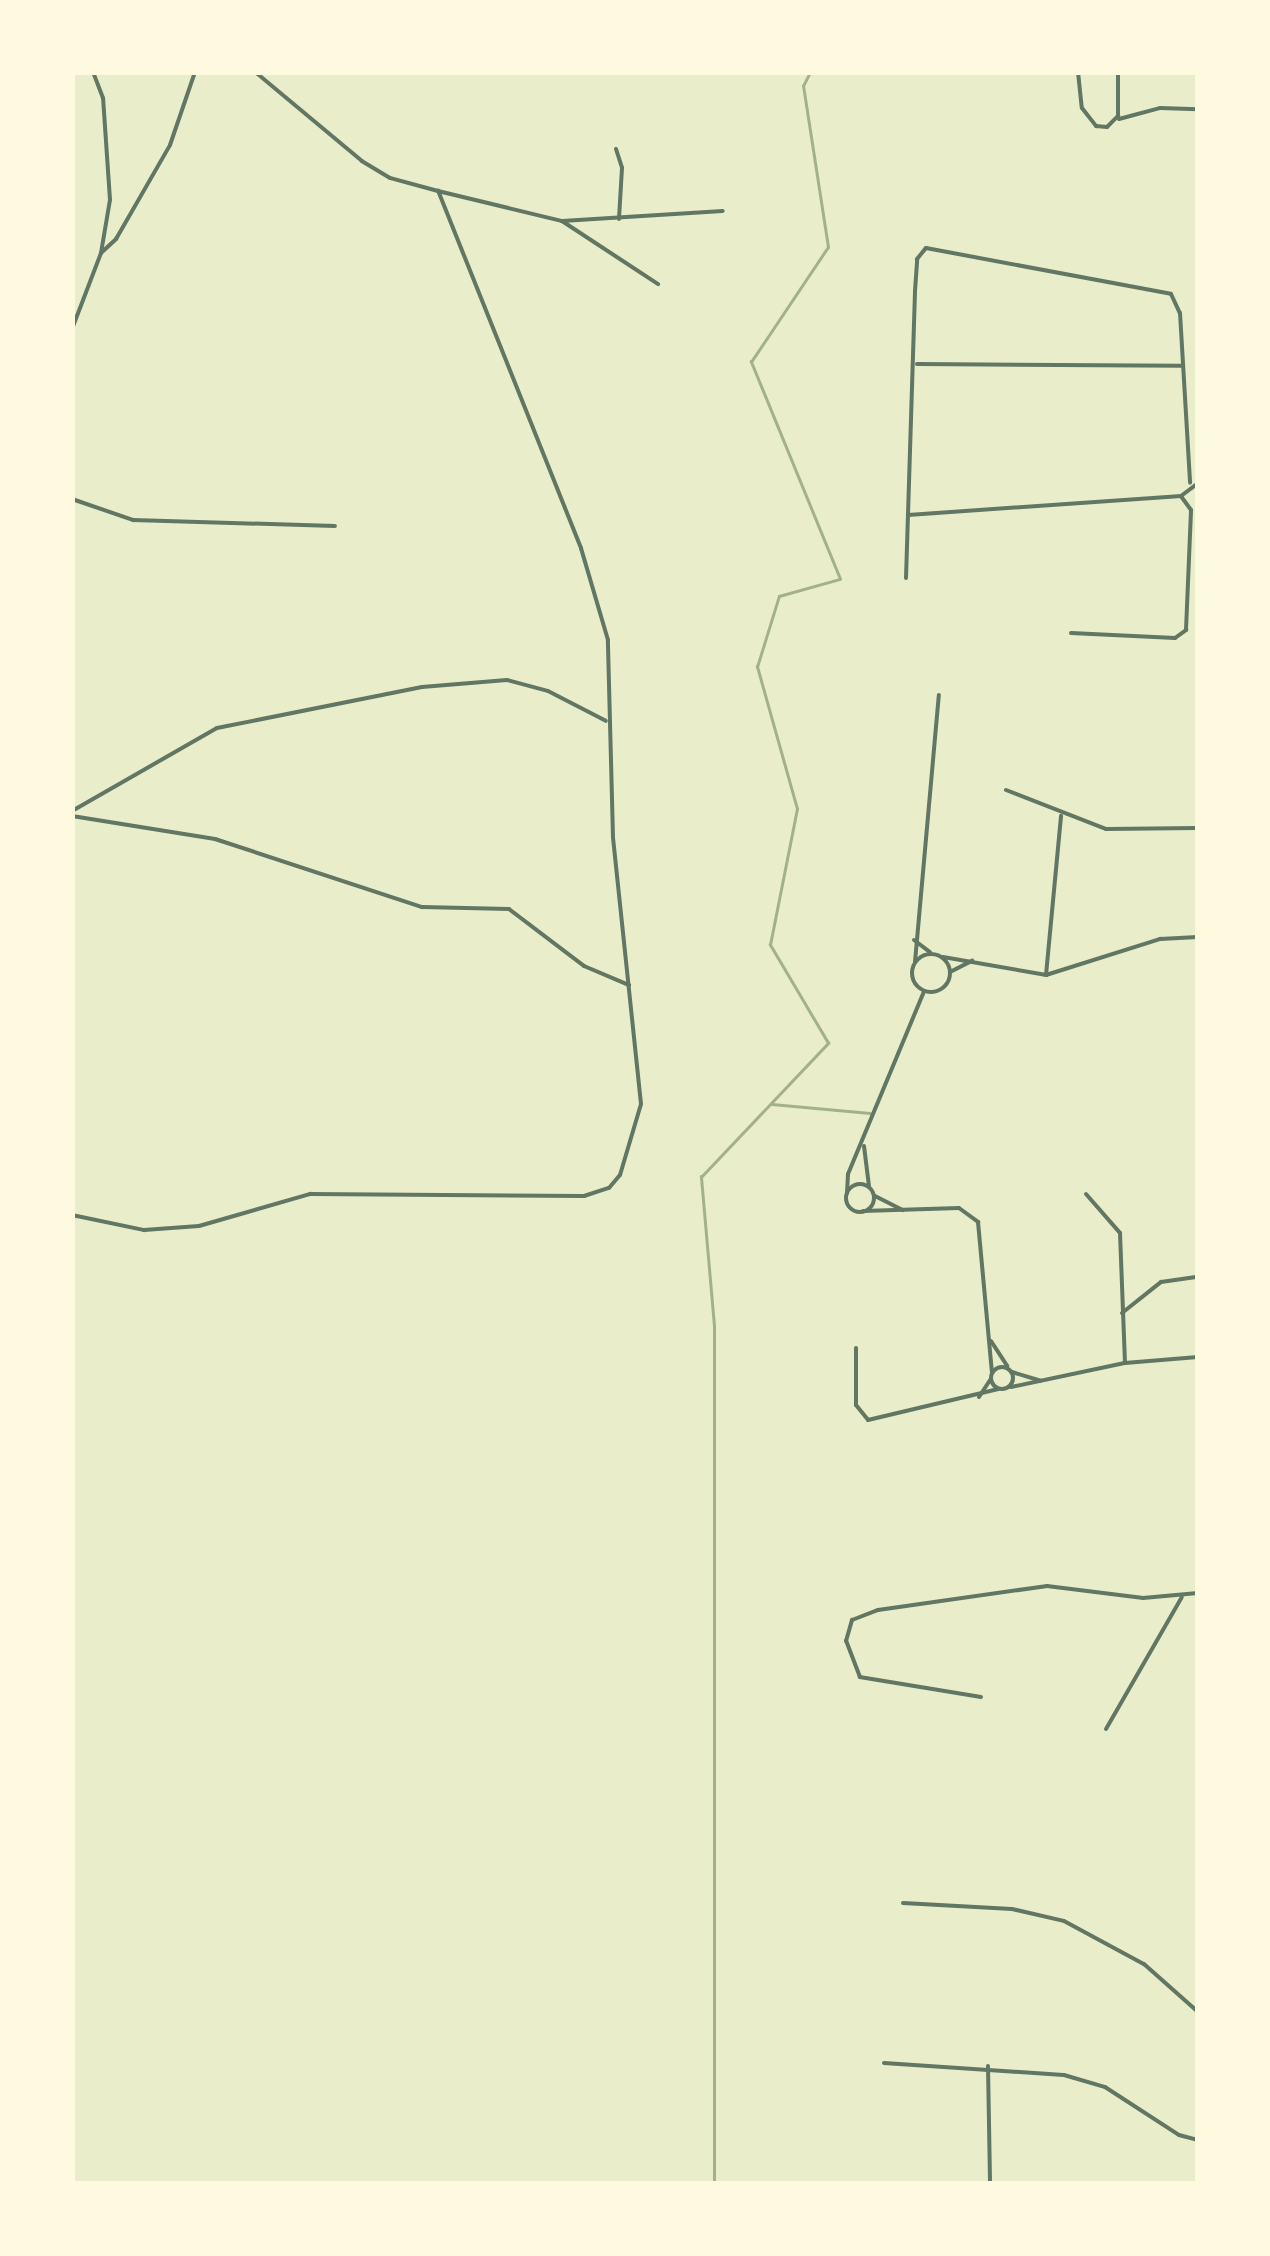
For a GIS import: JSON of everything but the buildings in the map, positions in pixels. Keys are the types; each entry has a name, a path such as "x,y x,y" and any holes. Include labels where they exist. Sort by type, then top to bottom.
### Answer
{"street":[{"path":"72,330 101,253 109,166 103,98 93,72"},
{"path":"101,253 116,239 170,145 195,72"},
{"path":"256,72 362,161 390,178 562,221 722,212"},
{"path":"1078,72 1088,119 1107,127 1116,120 1160,108 1198,109"},
{"path":"1116,120 1118,72"},
{"path":"616,149 622,168 618,219"},
{"path":"72,1216 144,1230 198,1226 310,1194 598,1193 620,1175 641,1104 606,722 609,655 600,605 438,191"},
{"path":"562,221 658,284"},
{"path":"906,578 908,516 915,364 917,258 935,244 1166,291 1180,313 1190,484 1181,496 908,516"},
{"path":"915,364 1182,366"},
{"path":"1190,484 1198,483"},
{"path":"1071,634 1174,638 1186,630 1195,606 1194,509 1181,496"},
{"path":"72,499 132,520 335,526"},
{"path":"72,813 217,728 422,687 507,680 548,691 606,722"},
{"path":"924,991 912,979 938,695"},
{"path":"1006,790 1061,814 1125,832 1198,828"},
{"path":"72,813 215,839 422,907 509,909 584,966 628,985"},
{"path":"1046,975 1061,814"},
{"path":"914,940 942,957 1046,975 1160,939 1198,937"},
{"path":"914,962 930,953"},
{"path":"942,957 950,972"},
{"path":"924,991 944,987 950,972 972,961"},
{"path":"924,991 864,1146 848,1174 848,1206 864,1211 907,1212 958,1208 978,1222 991,1340 991,1376 998,1390"},
{"path":"864,1146 873,1195 907,1212"},
{"path":"847,1193 857,1184 869,1188"},
{"path":"1086,1194 1120,1234 1125,1363"},
{"path":"864,1211 873,1195"},
{"path":"1122,1314 1161,1282 1198,1277"},
{"path":"991,1340 1010,1370 1011,1387"},
{"path":"856,1348 856,1405 868,1420 1125,1363 1198,1357"},
{"path":"980,1397 991,1376 1010,1370 1046,1382"},
{"path":"981,1698 860,1677 846,1641 852,1620 878,1610 1047,1586 1182,1597 1198,1593"},
{"path":"1106,1729 1182,1597"},
{"path":"903,1904 1000,1907 1064,1921 1144,1964 1198,2012"},
{"path":"884,2063 1038,2070 1105,2087 1179,2136 1198,2140"},
{"path":"988,2066 990,2184"}],"waterway":[{"path":"714,2184 714,1326 701,1177 828,1043 770,945 797,809 757,667 779,596 840,579 751,362 828,247 803,86 810,72"},
{"path":"772,1104 870,1113"}]}
